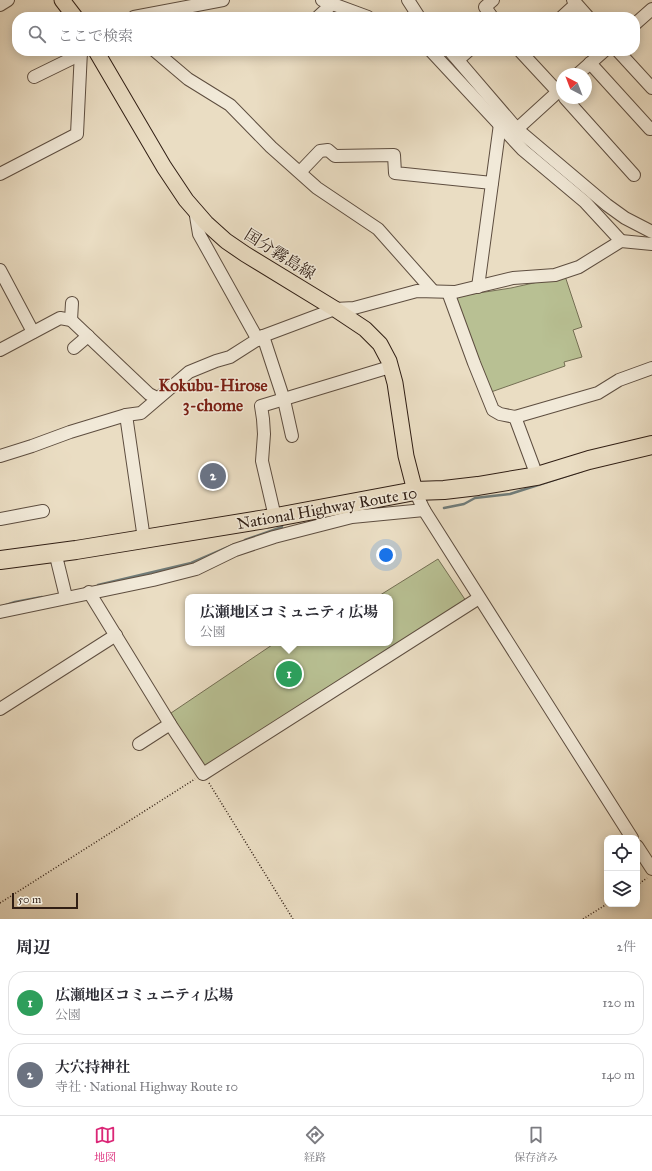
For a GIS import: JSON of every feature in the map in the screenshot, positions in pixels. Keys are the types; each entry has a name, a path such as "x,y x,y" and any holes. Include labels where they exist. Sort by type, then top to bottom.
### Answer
{"highway":[{"name":"National Highway Route 10","path":"0,560 144,539 295,514 415,491 444,490 478,486 537,476 589,460 652,445"}],"main road":[{"path":"62,0 71,12"},
{"name":"国分霧島線","path":"99,56 164,167 195,210 226,241 335,309 370,334 380,344 390,366 395,383 406,456 415,491"}],"street":[{"path":"0,5 8,0"},
{"path":"160,12 223,0"},
{"path":"408,0 416,12"},
{"path":"488,12 485,7 493,0"},
{"path":"321,12 327,2 354,12"},
{"path":"566,12 575,2 584,12"},
{"path":"640,20 652,9"},
{"path":"34,77 73,56"},
{"path":"0,174 78,134 81,56"},
{"path":"161,56 188,79 230,105 271,147 317,188 378,229 433,291"},
{"path":"436,56 523,150 585,202 621,241"},
{"path":"461,56 517,129 607,205 625,218 652,232"},
{"path":"526,56 556,88"},
{"path":"585,68 598,56"},
{"path":"623,56 652,88"},
{"path":"590,63 650,129"},
{"path":"517,129 556,97"},
{"path":"571,104 634,175"},
{"path":"478,287 500,124"},
{"path":"300,172 320,151 328,150 335,156 394,155 395,173 492,183"},
{"path":"195,210 199,234 260,338 284,400 292,436"},
{"path":"0,456 126,415 141,413 189,372 230,357 260,338 335,309 354,308 418,291 455,292 513,278 527,276 541,277 567,272 580,267 621,241 652,244"},
{"path":"0,270 33,332"},
{"path":"448,292 493,410 500,414 515,417 598,393 619,380 652,368"},
{"path":"71,320 72,303"},
{"path":"0,350 60,318 71,320 149,394 157,398"},
{"path":"74,348 88,336"},
{"path":"274,517 262,461 264,434 261,406 390,366"},
{"path":"126,415 144,539"},
{"path":"515,417 537,476"},
{"path":"415,491 424,510 479,598 630,835"},
{"path":"0,612 89,592 153,580 196,569 235,550 274,537 352,517 424,510"},
{"path":"0,519 43,511"},
{"path":"295,514 296,531"},
{"path":"55,552 66,597"},
{"path":"89,592 170,724 203,774 479,598"},
{"path":"0,709 116,635"},
{"path":"139,744 170,724"},
{"path":"640,851 652,869"}],"path":[{"path":"0,903 203,774 293,919"},
{"path":"640,883 652,875"},
{"path":"583,919 604,906"}],"green space":[{"path":"565,276 582,327 573,330 582,357 564,362 565,366 491,392 453,297 511,288"},
{"path":"438,559 466,601 202,768 171,713 271,646 393,646 393,594 382,594"}],"waterway":[{"path":"444,508 464,504 475,498 510,494 582,471"},
{"path":"245,540 282,527"},
{"path":"98,585 191,563 233,545"},
{"path":"6,605 42,597"}],"place":[{"name":"大穴持神社","path":"213,476"},
{"name":"広瀬地区コミュニティ広場","path":"289,674"}],"district":[{"name":"Kokubu-Hirose 3-chome","path":"213,395"}]}
